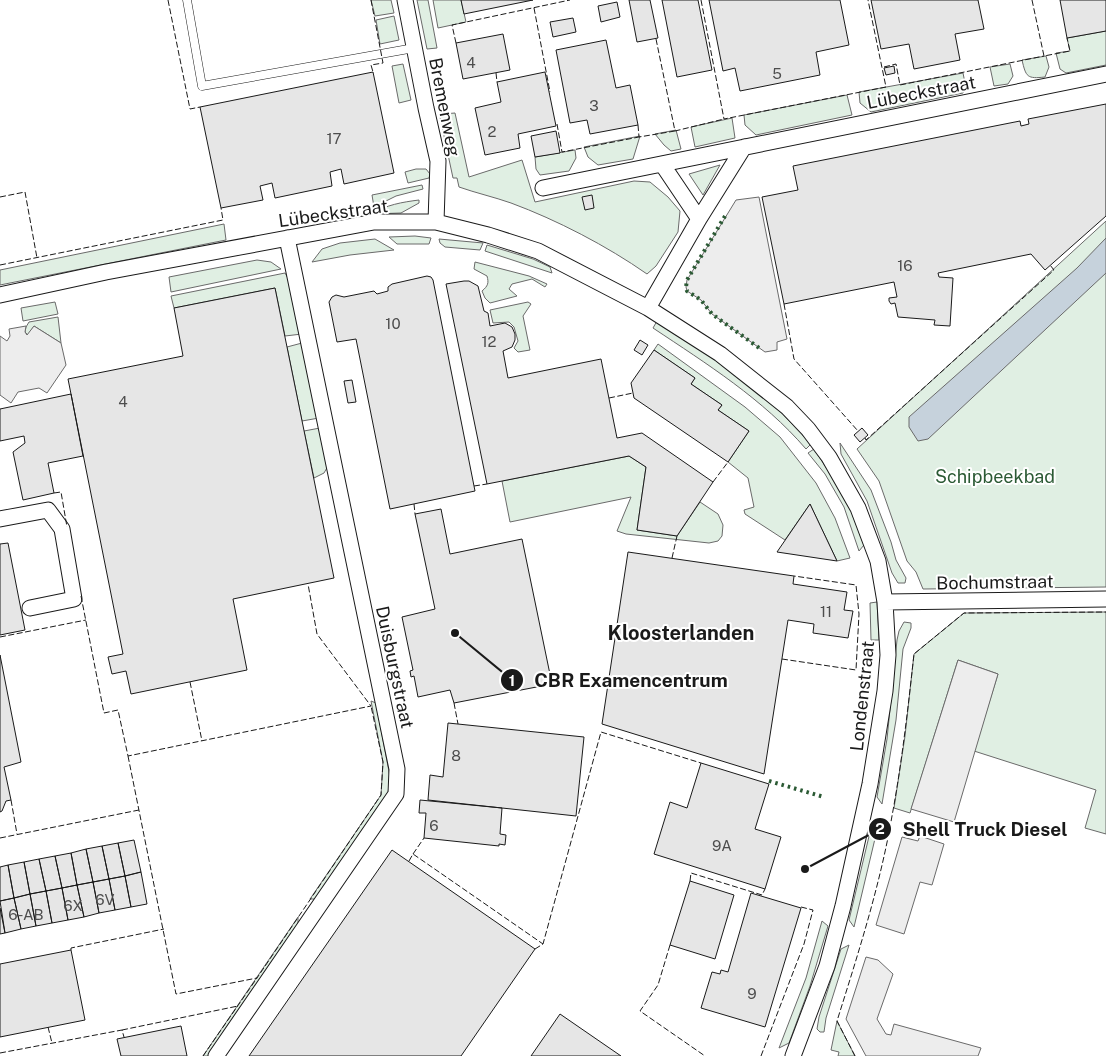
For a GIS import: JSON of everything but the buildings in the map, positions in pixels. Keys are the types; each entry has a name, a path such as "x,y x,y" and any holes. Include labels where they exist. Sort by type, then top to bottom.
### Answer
{"street":[{"name":"Bremenweg","path":"405,0 438,161 436,222"},
{"name":"Lübeckstraat","path":"542,188 1106,74"},
{"path":"648,308 698,219 715,196 744,147"},
{"path":"662,164 698,219"},
{"name":"Lübeckstraat","path":"0,295 106,272 374,222 436,222 488,235 538,251 648,308"},
{"name":"Duisburgstraat","path":"216,1056 396,794 397,769 287,238"},
{"name":"Londenstraat","path":"648,308 720,354 787,407 808,429 829,457 858,508 878,561 885,602 888,655 882,713 870,784 843,906 827,966 796,1055"},
{"path":"0,519 48,510 62,529 74,599 30,608"},
{"name":"Bochumstraat","path":"885,602 1106,600"}],"lane":[{"path":"187,0 202,86 414,48"}],"green space":[{"path":"371,0 391,0 394,13 375,16"},
{"path":"417,0 428,0 437,48 427,49"},
{"path":"433,0 461,0 466,22 438,28"},
{"path":"394,16 399,40 380,44 376,20"},
{"path":"1106,31 1106,65 1066,73 1060,69 1056,53 1070,51 1067,38"},
{"path":"1046,56 1049,67 1045,77 1034,78 1028,76 1022,60"},
{"path":"403,64 411,100 399,103 392,66"},
{"path":"1010,64 1013,76 1008,84 994,86 990,67"},
{"path":"963,73 966,88 963,93 871,112 860,103 859,92"},
{"path":"847,95 852,115 756,135 745,125 744,115"},
{"path":"455,113 469,177 522,160 535,202 634,181 650,182 668,197 680,211 678,232 656,266 647,274 599,244 546,217 511,203 459,187 457,178 453,178 440,117 443,114"},
{"path":"732,118 735,138 695,147 691,127"},
{"path":"676,130 681,149 671,151 655,134"},
{"path":"640,136 633,159 598,165 588,157 584,147"},
{"path":"575,150 576,158 569,171 540,175 536,169 535,157"},
{"path":"720,165 703,195 689,174"},
{"path":"426,169 430,174 429,178 408,183 405,172"},
{"path":"422,185 423,189 396,196 374,207 372,195"},
{"path":"419,200 419,203 401,213 372,214 388,206"},
{"name":"Schipbeekbad","path":"1106,221 1106,587 923,589 916,572 907,561 879,481 857,449"},
{"path":"224,224 226,240 0,285 0,270"},
{"path":"415,236 431,238 429,244 397,244 389,237"},
{"path":"375,239 394,250 312,262 322,249 340,243"},
{"path":"439,239 483,243 480,250 445,247 440,243"},
{"path":"487,245 533,259 550,267 552,273 485,251"},
{"path":"257,260 271,262 281,269 171,292 169,277"},
{"path":"475,262 529,276 547,284 545,287 532,279 512,284 509,289 517,296 490,303 482,291 486,288 487,276 474,269"},
{"path":"285,273 289,280 302,334 285,336 275,288 174,308 171,296"},
{"path":"55,302 58,314 23,321 21,308"},
{"path":"528,302 531,304 523,316 530,350 518,352 514,348 518,341 514,327 509,322 493,323 490,310"},
{"path":"58,317 61,343 34,326 28,335 25,332 29,322"},
{"path":"657,321 682,335 773,404 811,444 806,449 772,414 753,398 653,328"},
{"path":"302,343 319,418 302,421 287,347"},
{"path":"658,344 745,407 780,437 816,483 835,518 850,558 837,561 810,504 785,540 745,514 744,510 754,507 748,478 728,462 749,431 718,410 722,405 691,384 695,378 654,350"},
{"path":"320,428 328,466 324,473 314,478 304,431"},
{"path":"840,443 871,490 896,560 906,578 905,583 898,583 892,573 867,501 841,454"},
{"path":"814,449 853,513 864,545 859,551 844,507 825,474 808,453"},
{"path":"629,456 646,467 637,530 677,536 700,502 718,514 723,525 722,536 718,541 709,543 626,534 617,531 631,497 510,522 502,481"},
{"path":"877,602 879,640 871,640 870,603"},
{"path":"1106,612 1106,834 1085,828 1096,790 974,751 998,674 958,660 910,813 894,808 905,736 914,654 964,613"},
{"path":"904,622 911,623 911,628 903,649 896,720 882,804 877,797 887,739 897,640"},
{"path":"371,701 376,703 390,777 388,793 317,899 310,899 381,795 383,762"},
{"path":"878,826 854,927 849,920 871,828"},
{"path":"298,917 298,925 209,1056 203,1056"},
{"path":"822,921 828,926 810,986 789,1043 779,1048 806,978"},
{"path":"849,945 826,1018 824,1032 820,1032 817,1029 819,1017 841,949"},
{"path":"837,1021 855,1056 838,1056 839,1052 831,1050"}],"shaded area":[{"path":"759,197 787,339 777,342 777,350 765,352 712,314 701,300 687,291 686,287 687,280 736,200"},
{"path":"1106,238 1106,273 928,439 918,441 909,427 909,417 1077,268"},
{"path":"26,326 25,332 27,335 34,326 61,343 66,365 47,393 39,388 18,392 11,403 0,395 0,336 7,341 10,336 9,329"},
{"path":"958,660 998,674 954,822 911,809"},
{"path":"920,836 944,844 932,885 920,882 904,934 876,925 902,837 918,841"},
{"path":"866,957 878,960 893,974 877,1019 886,1034 891,1035 894,1024 981,1048 978,1056 866,1056 846,1019"}],"hedge":[{"path":"725,216 687,280 687,291 701,300 712,314 762,350"},
{"path":"769,781 824,797"}],"fence":[{"path":"168,0 190,109 200,107"},
{"path":"371,0 383,63 371,65 373,72"},
{"path":"456,43 452,25 570,0"},
{"path":"701,0 724,119 886,87 868,0"},
{"path":"1032,0 1044,56 1070,51 1067,38"},
{"path":"534,8 550,92"},
{"path":"656,39 675,131 724,119"},
{"path":"884,67 896,64 900,85 1044,56"},
{"path":"496,73 497,82"},
{"path":"557,124 562,152 639,137"},
{"path":"638,125 639,137 675,131"},
{"path":"0,197 25,192 37,258"},
{"path":"0,265 223,220 221,208"},
{"path":"865,438 866,440 1054,270 1050,265"},
{"path":"784,304 794,359 858,431"},
{"path":"609,398 633,393"},
{"path":"713,482 728,462"},
{"path":"474,486 487,484"},
{"path":"54,493 61,492 67,527"},
{"path":"414,504 415,514"},
{"path":"672,558 677,536"},
{"path":"782,659 856,670 859,614 856,585 794,576"},
{"path":"81,596 104,713 118,710 128,756 371,706 317,634 308,584"},
{"path":"855,1056 837,1021 868,920 887,842 902,755 914,654 964,613 1106,612"},
{"path":"0,637 86,620"},
{"path":"190,682 202,741"},
{"path":"454,703 458,724"},
{"path":"128,756 176,994 257,978 381,795 383,762 371,706"},
{"path":"535,949 543,944 601,732 701,763"},
{"path":"11,800 17,834"},
{"path":"0,838 139,810"},
{"path":"413,854 424,838"},
{"path":"409,861 413,854 543,944"},
{"path":"690,881 691,873 762,895 765,889"},
{"path":"761,1056 804,944 813,910 801,908"},
{"path":"71,950 71,948 164,929"},
{"path":"670,945 658,985 640,1011 705,1056"},
{"path":"203,1056 257,978"},
{"path":"122,1030 238,1006"},
{"path":"48,1027 52,1043"},
{"path":"0,1053 122,1030 124,1037"}],"place":[{"name":"CBR Examencentrum","path":"455,633"},
{"name":"Shell Truck Diesel","path":"805,869"}],"district":[{"name":"Kloosterlanden","path":"681,633"}]}
